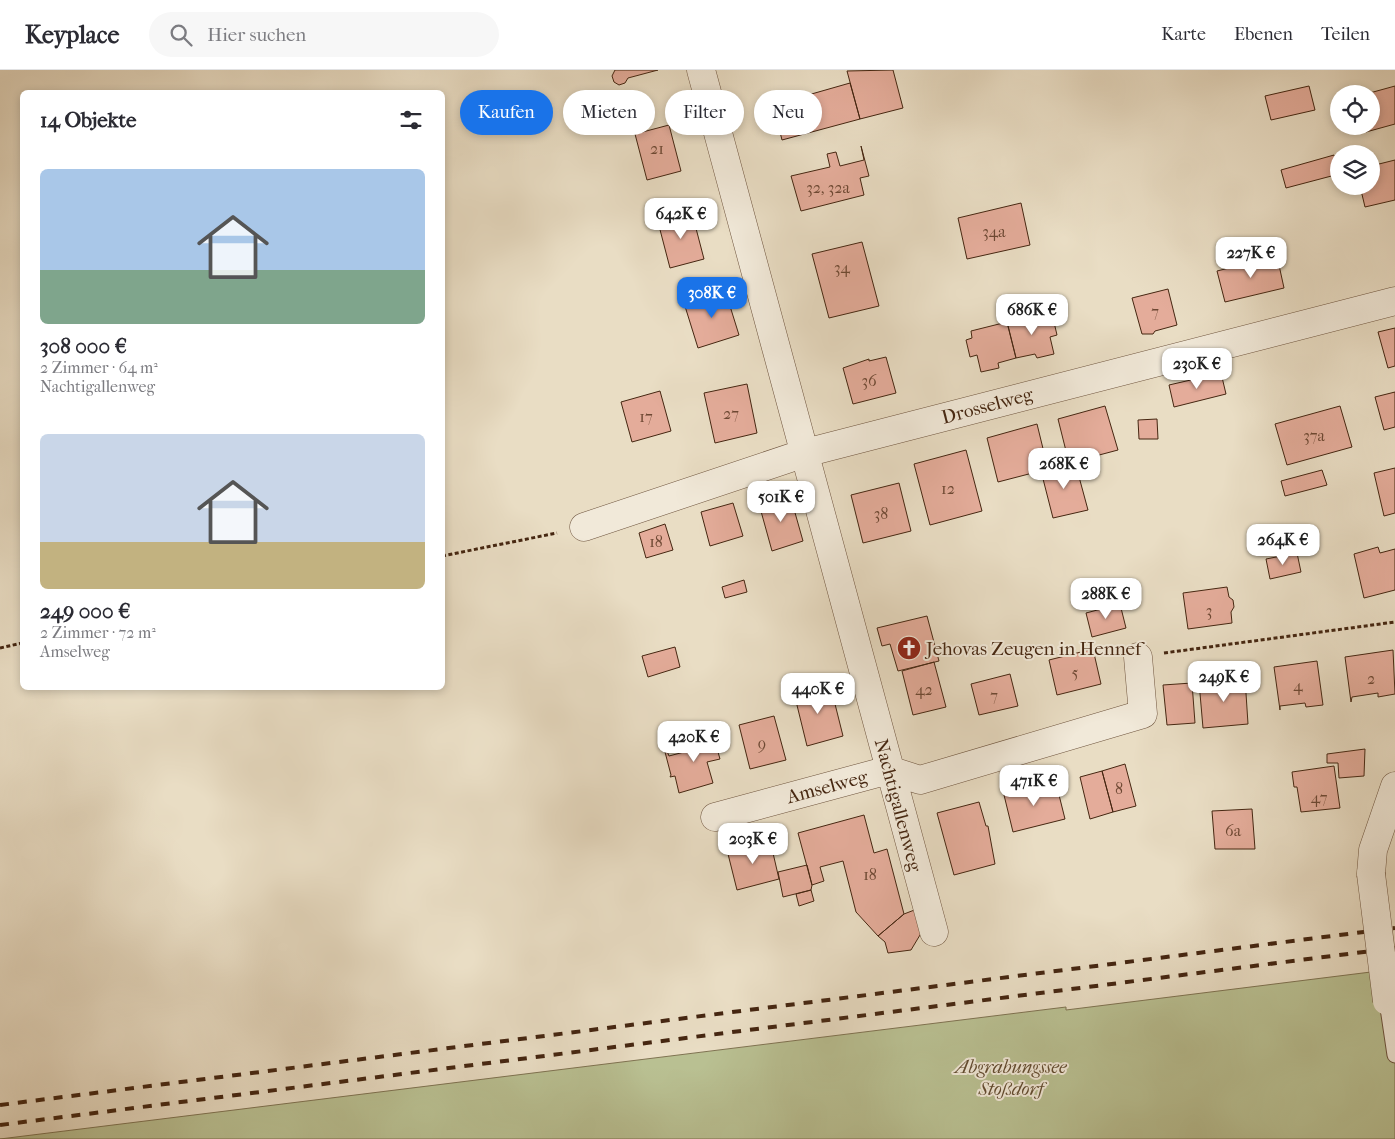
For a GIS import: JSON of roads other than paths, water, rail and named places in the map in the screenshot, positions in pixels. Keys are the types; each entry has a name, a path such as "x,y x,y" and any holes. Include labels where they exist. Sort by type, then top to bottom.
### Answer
{"street":[{"name":"Nachtigallenweg","path":"700,70 934,932"},
{"name":"Drosselweg","path":"584,527 805,453 1395,301"},
{"name":"Amselweg","path":"715,817 889,770 920,780 1143,714 1138,657"},
{"path":"1388,1001 1371,874 1373,850 1395,786"}],"lane":[{"path":"1388,1001 1395,1055"}],"railway":[{"path":"0,1105 1395,928"},
{"path":"0,1125 1395,948"}],"place":[{"name":"Jehovas Zeugen in Hennef","path":"909,648"}],"park label":[{"name":"Abgrabungssee Stoßdorf","path":"1011,1077"}]}
